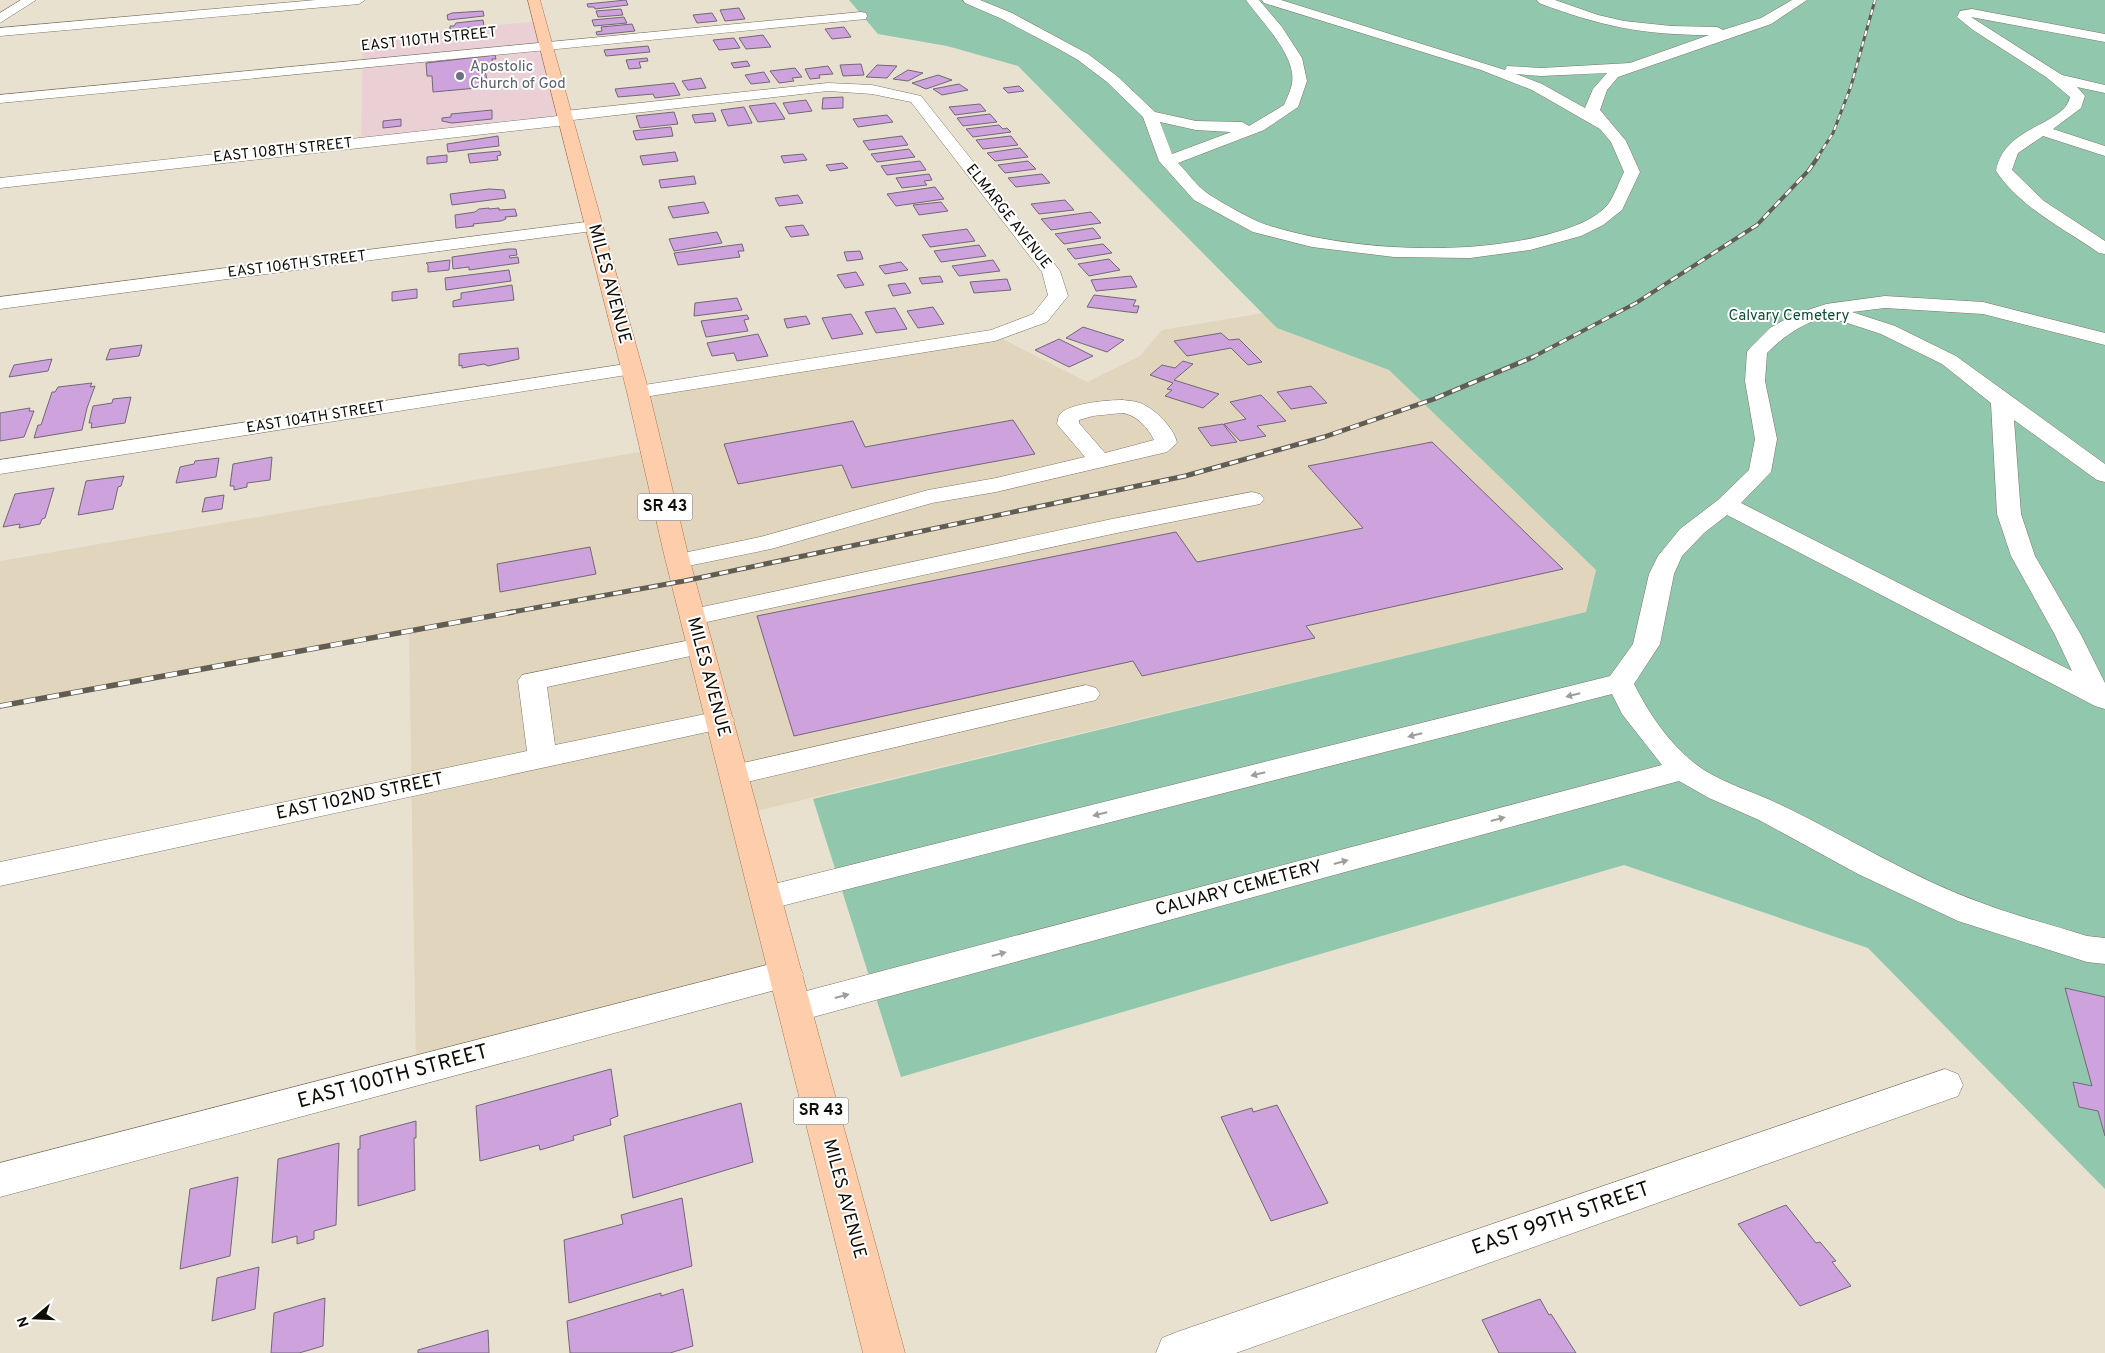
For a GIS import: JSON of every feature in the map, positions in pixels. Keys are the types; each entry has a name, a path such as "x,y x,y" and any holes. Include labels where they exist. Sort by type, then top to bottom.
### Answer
{"main road":[{"name":"MILES AVENUE","path":"534,0 638,392 678,561 884,1353"}],"street":[{"path":"0,19 30,0"},
{"path":"0,32 359,0"},
{"path":"969,0 1007,16 1083,57 1112,79 1150,115 1167,162 1200,196 1259,228 1318,243 1394,252 1470,253 1530,245 1575,232 1597,221 1616,206 1632,172 1618,141 1592,110 1600,89 1613,74 1766,21 1801,0"},
{"path":"1167,162 1261,126 1291,108 1300,81 1294,58 1277,30 1252,0"},
{"path":"1268,0 1486,67 1537,87 1606,126"},
{"path":"1543,0 1584,15 1624,25 1685,31 1731,32"},
{"name":"EAST 110TH STREET","path":"0,99 547,46 857,10"},
{"path":"2105,38 1993,16 1972,13 1964,14 1963,17 2060,79 2078,96 2076,105 2041,130 2018,142 2005,159 2004,171 2016,188 2039,206 2105,249"},
{"path":"1624,25 1650,37 1672,51 1673,54"},
{"path":"1486,67 1541,72 1634,67"},
{"path":"2060,79 2105,89"},
{"name":"ELMARGE AVENUE","path":"566,118 828,87 859,87 888,90 916,99 1051,270 1058,296 1040,318 995,335 638,392"},
{"path":"1150,115 1186,125 1225,128 1261,126"},
{"name":"EAST 108TH STREET","path":"0,183 566,118"},
{"path":"2041,130 2105,151"},
{"name":"EAST 106TH STREET","path":"0,303 594,226"},
{"path":"766,898 1620,683 1639,659 1649,638 1658,589 1669,557 1696,525 1726,505 1760,472 1766,439 1755,380 1757,352 1777,332 1800,318 1826,310 1885,302 1983,308 2105,339"},
{"path":"1826,310 1888,330 1949,360 2105,475"},
{"name":"EAST 104TH STREET","path":"0,467 632,369"},
{"path":"2002,400 2009,514 2023,556 2101,698"},
{"path":"678,561 762,544 928,497 996,485 1100,461"},
{"path":"693,617 798,596 1144,518 1252,499"},
{"path":"1726,505 2101,698"},
{"path":"542,758 532,681 700,646"},
{"path":"1620,683 1632,707 1663,748 1683,770 1720,792 1770,812 1869,866 1970,912 2088,949 2105,951"},
{"path":"734,775 1086,694"},
{"name":"EAST 102ND STREET","path":"0,874 720,720"},
{"name":"CALVARY CEMETERY","path":"790,991 1683,770"},
{"name":"EAST 100TH STREET","path":"0,1180 790,991"},
{"name":"EAST 99TH STREET","path":"1177,1353 1945,1085"}],"shaded area":[{"path":"540,21 566,120 361,142 363,38"},
{"path":"1263,313 1277,328 1389,370 1596,570 1586,612 744,814 786,974 416,1071 409,632 0,706 0,561 651,450 638,392 995,335 1087,382 1140,356 1162,330"}],"green space":[{"name":"Calvary Cemetery","path":"849,0 2105,0 2105,1189 1868,948 1624,865 901,1077 813,799 1586,612 1596,570 1389,370 1277,328 1018,66 947,46 878,34"}],"building":[{"path":"626,0 628,5 595,9 594,7 588,7 587,4"},
{"path":"739,8 745,19 725,21 720,10"},
{"path":"621,9 623,15 598,17 596,11"},
{"path":"483,11 484,16 448,20 447,15 452,13"},
{"path":"712,13 717,21 697,23 693,15"},
{"path":"624,17 627,23 594,26 592,20"},
{"path":"483,20 484,26 450,29 450,26 454,26 456,23"},
{"path":"632,24 635,31 597,35 596,32 602,31 601,27"},
{"path":"844,27 851,37 832,39 825,29"},
{"path":"763,35 771,47 746,49 739,38"},
{"path":"734,38 740,48 719,50 713,40"},
{"path":"648,46 650,52 606,56 604,50"},
{"path":"495,55 496,59 492,59 493,69 485,69 488,87 433,92 432,76 427,76 426,63"},
{"path":"647,58 648,61 639,62 641,68 629,69 626,60"},
{"path":"747,61 750,66 734,68 731,63"},
{"path":"861,64 864,75 843,76 840,65"},
{"path":"877,65 897,66 887,78 866,77"},
{"path":"828,66 833,74 819,75 820,78 810,79 805,69"},
{"path":"795,68 802,77 792,78 794,81 779,83 770,71"},
{"path":"908,70 923,73 908,81 893,79"},
{"path":"764,72 770,82 751,84 745,75"},
{"path":"938,75 952,80 926,89 912,83"},
{"path":"701,78 706,88 688,90 682,81"},
{"path":"674,83 680,95 655,98 653,94 618,97 615,89"},
{"path":"959,84 968,90 942,95 933,89"},
{"path":"1019,86 1024,91 1008,93 1003,88"},
{"path":"843,97 843,108 822,109 823,98"},
{"path":"806,100 812,111 789,114 783,103"},
{"path":"775,103 785,119 758,122 749,106"},
{"path":"980,104 986,111 955,115 949,107"},
{"path":"744,107 752,123 728,126 721,110"},
{"path":"492,110 492,119 452,123 442,121 442,118 451,117 451,114"},
{"path":"674,112 678,124 640,128 636,116"},
{"path":"713,113 716,121 695,123 692,115"},
{"path":"990,114 997,122 963,126 957,118"},
{"path":"887,115 893,122 858,127 853,119"},
{"path":"401,119 401,126 383,128 383,121"},
{"path":"999,125 1011,132 973,137 966,129"},
{"path":"671,127 673,136 636,140 633,131"},
{"path":"498,136 499,146 448,152 447,144"},
{"path":"902,136 908,145 869,150 863,141"},
{"path":"1011,136 1018,145 983,149 976,140"},
{"path":"1020,148 1028,157 995,161 987,153"},
{"path":"909,149 915,157 877,162 871,154"},
{"path":"500,151 501,155 497,156 498,160 470,163 468,154"},
{"path":"675,152 678,161 643,165 640,156"},
{"path":"803,154 807,160 784,163 781,156"},
{"path":"447,155 447,162 427,164 427,157"},
{"path":"920,161 926,170 887,175 881,166"},
{"path":"1028,161 1036,169 1005,173 998,165"},
{"path":"843,163 848,168 830,171 826,165"},
{"path":"929,174 932,180 924,181 927,185 902,188 896,178"},
{"path":"1042,174 1050,183 1016,187 1008,178"},
{"path":"694,176 696,184 661,188 659,180"},
{"path":"935,187 944,199 896,206 887,194"},
{"path":"489,189 504,190 506,198 452,205 450,194"},
{"path":"798,195 803,203 779,206 775,198"},
{"path":"1065,200 1074,210 1039,214 1031,204"},
{"path":"704,202 709,213 673,218 668,207"},
{"path":"941,202 948,211 919,215 913,205"},
{"path":"489,208 499,208 499,210 515,209 517,216 505,217 506,219 501,221 456,228 455,215"},
{"path":"1091,212 1101,223 1051,230 1041,219"},
{"path":"803,225 809,235 791,237 785,227"},
{"path":"1093,228 1101,238 1064,244 1055,234"},
{"path":"967,229 975,241 930,247 922,235"},
{"path":"717,232 722,243 674,251 669,239"},
{"path":"742,244 744,251 738,251 740,257 678,265 674,253"},
{"path":"1103,244 1112,253 1075,259 1067,249"},
{"path":"979,245 986,256 941,262 934,251"},
{"path":"516,249 517,255 509,256 510,258 518,257 519,263 469,270 469,267 453,269 452,257"},
{"path":"860,251 863,259 847,261 844,252"},
{"path":"1109,259 1120,270 1089,276 1078,264"},
{"path":"450,260 449,270 428,272 428,265 426,263"},
{"path":"993,260 1000,271 959,276 952,266"},
{"path":"901,262 908,270 885,274 879,266"},
{"path":"509,270 511,281 446,290 445,278"},
{"path":"856,272 864,285 845,288 837,275"},
{"path":"940,276 943,282 922,284 919,278"},
{"path":"1131,276 1137,287 1096,291 1091,280"},
{"path":"1007,279 1011,290 974,293 970,282"},
{"path":"905,283 911,293 893,296 888,285"},
{"path":"512,285 514,300 453,307 453,301 461,299 461,293"},
{"path":"417,289 417,298 392,301 392,292"},
{"path":"1094,295 1136,300 1133,306 1139,306 1137,313 1087,307"},
{"path":"737,298 742,310 694,316 695,303"},
{"path":"933,307 944,324 918,328 907,311"},
{"path":"895,308 907,329 876,333 865,312"},
{"path":"851,314 863,334 832,339 822,318"},
{"path":"747,315 749,319 744,320 748,331 706,337 701,321"},
{"path":"806,316 810,324 787,328 784,319"},
{"path":"1083,327 1124,340 1107,352 1066,338"},
{"path":"1221,333 1229,340 1239,339 1262,362 1248,365 1231,348 1187,356 1174,341"},
{"path":"758,334 768,356 737,361 734,353 712,356 707,343"},
{"path":"1059,339 1093,356 1069,367 1035,350"},
{"path":"142,345 139,356 106,360 110,349"},
{"path":"518,348 519,359 488,366 484,364 462,368 462,365 459,366 459,354"},
{"path":"52,359 48,371 9,377 14,365"},
{"path":"1183,361 1193,364 1174,380 1219,394 1203,408 1165,396 1172,390 1167,389 1173,383 1150,375 1162,365 1175,368"},
{"path":"92,383 90,387 95,386 82,430 34,438 38,425 41,425 52,392 55,392 58,387"},
{"path":"1311,386 1327,403 1291,409 1277,392"},
{"path":"1261,395 1286,421 1257,426 1266,436 1240,441 1224,424 1246,419 1230,402"},
{"path":"131,397 125,423 91,428 92,423 89,423 93,406 112,403 113,399"},
{"path":"30,408 29,411 34,411 24,437 0,441 0,413"},
{"path":"1013,420 1035,454 852,488 842,465 738,484 724,444 853,421 865,447"},
{"path":"1223,424 1237,442 1211,446 1198,428"},
{"path":"1432,442 1563,569 1306,626 1315,638 1142,676 1133,661 794,736 757,616 1176,532 1197,562 1363,528 1308,466"},
{"path":"272,457 270,480 247,483 247,487 234,490 234,486 230,486 233,464"},
{"path":"219,458 216,477 176,483 180,467 194,464 195,461"},
{"path":"124,476 121,486 118,487 113,509 78,515 86,481"},
{"path":"54,488 45,518 42,519 40,524 19,528 20,524 3,527 15,494"},
{"path":"224,495 222,509 202,512 205,498"},
{"path":"590,547 596,574 500,592 497,564"},
{"path":"2065,988 2105,997 2105,1136 2098,1111 2079,1107 2073,1082 2092,1086"},
{"path":"611,1069 618,1116 610,1119 611,1125 573,1136 574,1140 540,1150 539,1145 480,1161 476,1106"},
{"path":"741,1103 753,1162 633,1198 624,1136"},
{"path":"1277,1105 1328,1203 1271,1221 1221,1117 1252,1108 1253,1112"},
{"path":"416,1121 416,1138 414,1138 415,1190 358,1206 358,1149 360,1149 360,1136"},
{"path":"339,1143 336,1225 314,1231 314,1239 297,1244 297,1236 272,1243 278,1159"},
{"path":"238,1177 230,1256 180,1269 190,1189"},
{"path":"682,1198 692,1266 569,1303 564,1240 623,1224 621,1215"},
{"path":"1786,1205 1816,1243 1820,1242 1836,1261 1832,1262 1851,1286 1800,1306 1738,1224"},
{"path":"259,1267 255,1309 212,1321 217,1278"},
{"path":"683,1289 693,1346 670,1353 570,1353 567,1321 661,1293 661,1296"},
{"path":"325,1298 323,1346 299,1353 271,1353 274,1313"},
{"path":"1540,1299 1576,1353 1499,1353 1482,1320"},
{"path":"488,1330 489,1353 418,1353 418,1350"}],"railway":[{"path":"1817,158 1833,133 1851,86 1875,0"},
{"path":"1533,357 1636,303 1757,225 1809,170 1818,157"},
{"path":"507,613 684,581 1185,476 1324,437 1434,399 1533,357"},
{"path":"0,706 513,612"}],"place":[{"name":"Apostolic Church of God","path":"460,76"}]}
